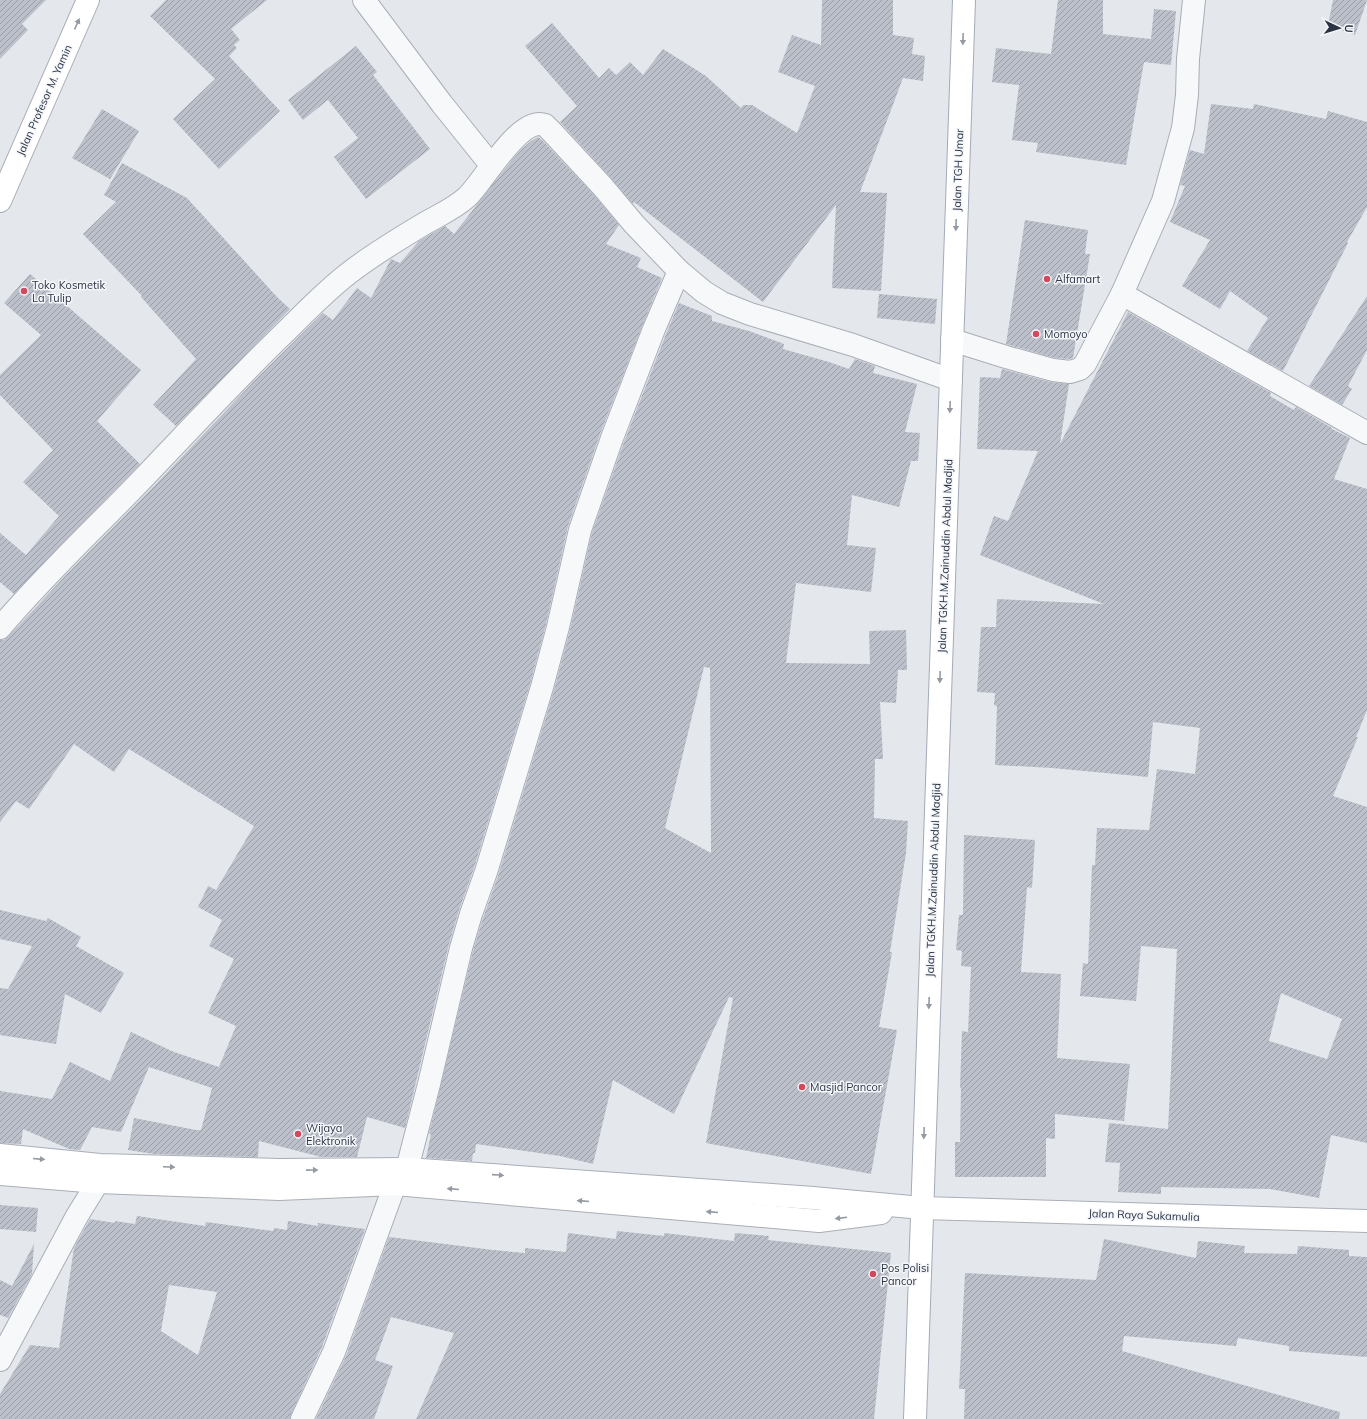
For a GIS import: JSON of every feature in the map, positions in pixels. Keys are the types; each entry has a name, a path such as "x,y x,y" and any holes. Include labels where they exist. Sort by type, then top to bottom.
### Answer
{"main road":[{"name":"Jalan Profesor M. Yamin","path":"0,201 88,0"},
{"name":"Jalan TGH Umar","path":"952,340 964,0"},
{"name":"Jalan TGKH.M.Zainuddin Abdul Madjid","path":"915,1419 952,340"},
{"path":"0,1156 279,1180"},
{"path":"0,1174 98,1182 279,1180"},
{"name":"Jalan Raya Sukamulia","path":"279,1180 401,1176 819,1221 922,1208 1367,1221"}],"street":[{"path":"364,0 442,104 491,165"},
{"path":"952,340 1052,370 1070,372 1076,371 1080,369 1088,358 1122,294 1163,201 1183,128 1194,0"},
{"path":"0,628 59,562 143,479 244,372 299,318 348,274 393,242 466,198 475,189 491,165 513,139 529,128 537,125 545,125 603,187 634,224 679,271 704,292 722,303 750,314 852,345 951,380"},
{"path":"302,1419 334,1352 401,1176 429,1084 461,948 542,687 558,627 580,530 612,438 657,322 679,271"},
{"path":"1122,294 1367,432"},
{"path":"0,1360 77,1216 98,1182"}],"building":[{"path":"0,0 46,0 22,24 28,30 0,59"},
{"path":"166,0 267,0 231,29 240,40 234,45 237,48 229,56 280,111 219,169 173,119 215,79 150,16"},
{"path":"822,0 893,0 893,35 914,38 912,54 925,56 923,81 903,78 860,192 887,193 881,291 832,288 836,205 763,302 634,202 633,204 560,122 577,106 525,46 552,23 599,78 609,68 616,75 630,62 643,75 663,49 706,76 741,108 743,105 752,105 797,133 815,86 778,72 792,35 821,45"},
{"path":"1058,0 1103,0 1103,34 1151,39 1154,9 1176,11 1171,65 1144,62 1126,165 1036,152 1038,143 1012,140 1019,85 992,82 996,48 1051,54"},
{"path":"1333,0 1367,0 1355,35 1328,25"},
{"path":"356,46 377,72 373,75 430,149 366,199 334,157 358,138 328,100 303,120 288,100"},
{"path":"1211,104 1253,109 1254,104 1326,119 1328,111 1367,122 1367,207 1347,242 1348,243 1283,371 1247,351 1268,318 1230,291 1220,309 1182,286 1210,240 1170,222 1185,186 1180,185 1190,150 1204,154"},
{"path":"102,109 139,131 110,179 72,158"},
{"path":"538,137 594,195 619,225 606,244 641,258 637,267 662,278 600,434 568,526 546,624 530,684 474,868 449,944 405,1128 367,1117 357,1157 321,1157 259,1141 258,1157 154,1154 128,1150 134,1118 201,1130 212,1088 149,1067 121,1132 92,1127 80,1150 69,1149 23,1129 21,1144 0,1143 0,1091 52,1099 70,1062 110,1081 131,1032 174,1052 219,1067 236,1026 208,1013 234,959 209,946 222,920 198,907 208,886 216,890 254,826 129,749 114,772 74,744 29,809 16,801 0,822 0,640 4,640 9,636 65,576 158,482 256,379 323,313 333,320 357,288 371,298 391,259 400,263 419,241 445,226 454,234 512,160 531,141"},
{"path":"122,163 187,198 278,298 290,309 176,426 153,405 196,359 141,297 142,296 83,234 116,202 104,195"},
{"path":"1025,220 1088,230 1085,254 1090,254 1073,358 1055,358 1006,344"},
{"path":"30,274 141,370 97,421 140,464 14,594 0,582 0,533 26,555 59,516 23,482 53,450 0,395 0,375 41,335 4,303"},
{"path":"879,294 937,299 935,324 877,318"},
{"path":"1367,296 1367,350 1348,386 1352,389 1342,405 1309,386"},
{"path":"679,303 712,316 712,321 749,331 784,344 783,349 849,369 855,359 875,366 873,373 917,384 905,432 920,433 918,461 911,461 899,507 852,495 847,545 876,548 871,592 796,583 786,663 870,664 869,631 906,630 907,670 898,670 896,703 880,702 883,759 875,759 874,818 908,821 906,853 890,952 892,952 879,1027 897,1030 871,1174 706,1143 733,998 729,997 674,1114 613,1080 593,1164 560,1156 476,1144 472,1161 426,1158 431,1134 429,1134 473,951 498,876 554,690 570,630 592,533 624,442","holes":["704,667 710,668 711,853 665,828"]},
{"path":"1128,312 1271,393 1270,396 1294,410 1296,407 1350,438 1334,479 1367,489 1367,710 1356,737 1358,737 1333,796 1367,807 1367,1143 1331,1135 1319,1198 1270,1189 1161,1187 1161,1194 1118,1192 1120,1163 1105,1162 1109,1123 1168,1129 1177,949 1141,946 1136,1001 1080,996 1083,963 1088,964 1092,865 1095,865 1097,828 1149,830 1157,769 1195,774 1200,728 1153,722 1148,777 1052,768 995,765 997,706 994,705 995,693 977,692 981,627 996,627 997,599 1104,604 980,555 994,516 1008,521 1038,451 977,449 980,377 1000,378 1002,369 1050,382 1069,384 1060,444","holes":["1281,993 1342,1019 1327,1059 1269,1041"]},
{"path":"964,835 1035,840 1032,888 1027,887 1021,972 1061,974 1057,1058 1130,1064 1124,1121 1055,1114 1055,1139 1046,1138 1046,1177 955,1177 955,1142 960,1142 962,1031 968,1032 971,967 961,966 962,951 956,950 959,915 963,915"},
{"path":"0,910 46,921 48,918 81,937 76,946 124,973 101,1013 65,994 56,1044 0,1035 0,988 8,989 32,946 0,939"},
{"path":"0,1205 38,1208 36,1232 0,1229"},
{"path":"137,1216 205,1226 206,1222 273,1231 274,1228 287,1230 288,1221 318,1226 318,1223 365,1229 322,1347 290,1419 0,1419 0,1394 30,1345 59,1348 74,1248 90,1219 115,1223 115,1221 135,1224","holes":["169,1285 217,1292 198,1355 161,1331"]},
{"path":"617,1231 664,1236 664,1233 734,1241 735,1233 769,1236 768,1240 891,1253 874,1419 416,1419 454,1333 391,1317 375,1360 393,1366 374,1419 316,1419 346,1356 389,1237 525,1253 525,1248 566,1252 568,1233 616,1239"},
{"path":"1104,1239 1196,1258 1198,1241 1245,1246 1244,1253 1297,1254 1298,1246 1349,1250 1349,1256 1367,1257 1367,1357 1289,1351 1289,1346 1238,1338 1236,1346 1124,1336 1122,1351 1340,1412 1339,1419 964,1419 965,1389 959,1389 965,1273 1096,1280"},
{"path":"34,1244 32,1274 8,1318 0,1315 0,1280 12,1286"}],"place":[{"name":"Alfamart","path":"1047,279"},
{"name":"Toko Kosmetik La Tulip","path":"24,291"},
{"name":"Momoyo","path":"1036,334"},
{"name":"Masjid Pancor","path":"802,1087"},
{"name":"Wijaya Elektronik","path":"298,1134"},
{"name":"Pos Polisi Pancor","path":"873,1274"}]}
